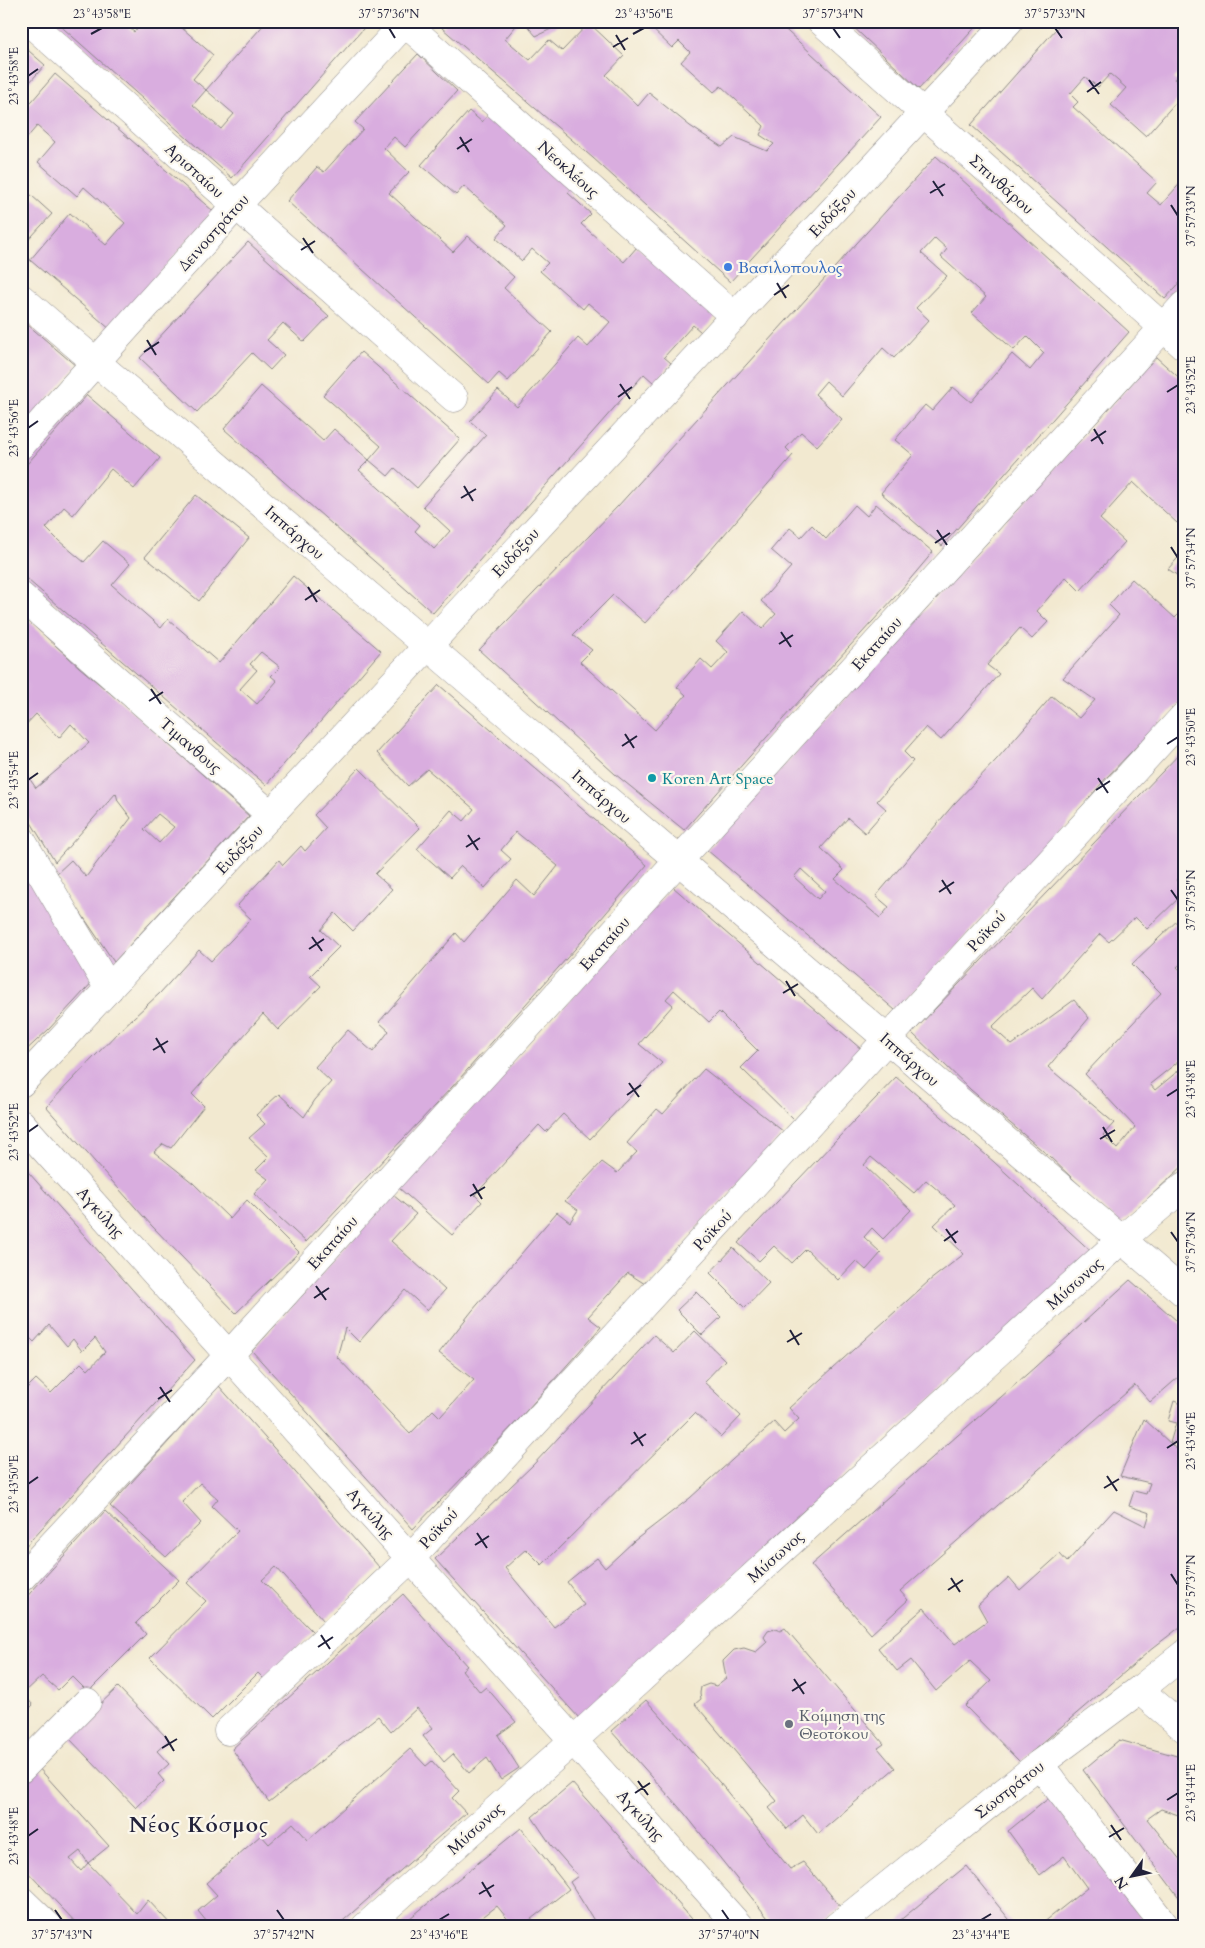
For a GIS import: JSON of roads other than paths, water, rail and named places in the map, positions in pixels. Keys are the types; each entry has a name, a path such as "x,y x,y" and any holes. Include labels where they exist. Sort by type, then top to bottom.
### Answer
{"street":[{"name":"Αρισταίου","path":"28,21 454,398"},
{"name":"Σπινθάρου","path":"821,21 1184,346"},
{"name":"Ευδόξου","path":"21,1083 1009,21"},
{"name":"Δεινοστράτου","path":"21,446 236,206 405,22"},
{"name":"Νεοκλέους","path":"405,22 735,316"},
{"name":"Ιππάρχου","path":"21,298 1184,1293"},
{"name":"Εκαταίου","path":"21,1578 230,1355 1184,305"},
{"name":"Τιμανθους","path":"21,596 271,815"},
{"name":"Ροϊκού","path":"228,1731 411,1558 1184,716"},
{"path":"21,839 109,989"},
{"name":"Αγκύλης","path":"21,1123 740,1927"},
{"name":"Μύσωνος","path":"365,1927 574,1740 1122,1240 1184,1186"},
{"name":"Σωστράτου","path":"836,1927 1039,1764 1184,1654"},
{"path":"1138,1690 1184,1728"},
{"path":"21,1769 87,1702"},
{"path":"1039,1764 1166,1927"},
{"path":"21,1900 49,1927"}],"place":[{"name":"Βασιλοπουλος","path":"728,267"},
{"name":"Koren Art Space","path":"652,778"},
{"name":"Κοίμηση της Θεοτόκου","path":"789,1724"}],"district":[{"name":"Νέος Κόσμος","path":"199,1825"}]}
